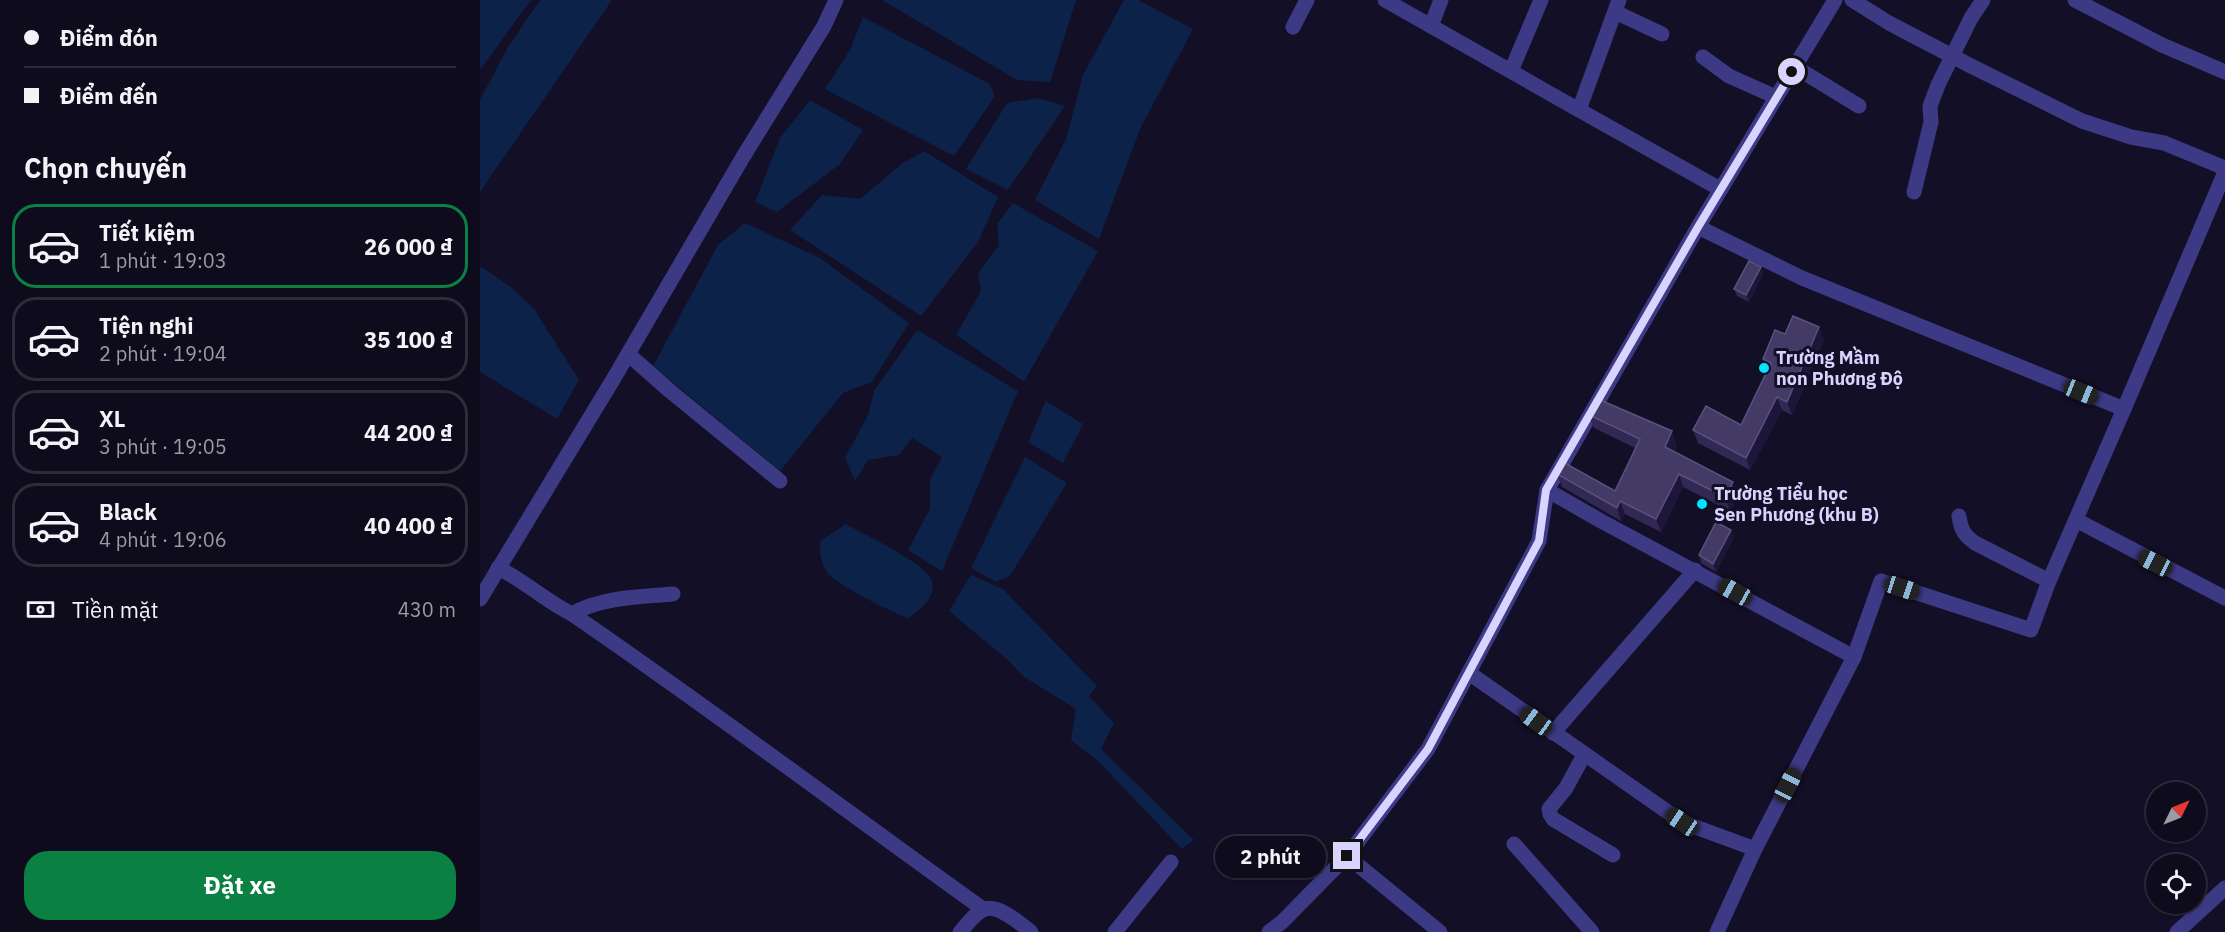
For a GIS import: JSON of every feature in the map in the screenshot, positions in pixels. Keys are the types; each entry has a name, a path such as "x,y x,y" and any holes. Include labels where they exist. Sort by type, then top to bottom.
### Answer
{"street":[{"path":"480,599 628,354 743,157 824,26 836,0"},
{"path":"1293,27 1307,0"},
{"path":"1385,0 1720,189"},
{"path":"1431,26 1441,0"},
{"path":"1511,71 1541,0"},
{"path":"1269,932 1282,922 1347,856 1428,749 1539,541 1546,490 1720,189 1835,0"},
{"path":"1717,932 1755,849 1854,657 1881,581 2031,630 2049,581 2225,170 2164,143 2131,137 2082,121 1889,23 1852,0"},
{"path":"1914,192 1931,122 1930,106 1971,18 1983,0"},
{"path":"2075,0 2162,45 2225,72"},
{"path":"1579,110 1617,6 1662,34"},
{"path":"1703,57 1729,76 1776,97"},
{"path":"1795,67 1859,106"},
{"path":"1698,227 1802,278 2124,409"},
{"path":"628,354 780,481"},
{"path":"1546,490 1854,657"},
{"path":"1959,516 1965,536 2049,581"},
{"path":"2076,520 2225,598"},
{"path":"498,568 518,577 558,607 572,614 675,685 983,909"},
{"path":"1553,733 1695,570"},
{"path":"572,614 608,601 674,594"},
{"path":"1469,673 1682,822 1755,849"},
{"path":"1584,755 1566,788 1550,809 1550,814 1553,819 1612,855"},
{"path":"1514,844 1592,932"},
{"path":"1347,856 1440,932"},
{"path":"1115,932 1171,862"},
{"path":"2176,932 2225,888"},
{"path":"960,932 983,909 991,907 1009,915 1031,932"}],"water":[{"path":"480,0 531,0 480,70"},
{"path":"540,0 612,0 480,192 480,100 508,47"},
{"path":"882,0 1076,0 1050,82 1017,80"},
{"path":"1124,0 1138,0 1193,29 1140,129 1099,239 1035,200 1066,139 1083,75"},
{"path":"863,17 990,84 995,96 954,156 825,89 850,50"},
{"path":"1038,98 1065,106 1008,190 966,169 1007,103"},
{"path":"810,100 863,130 840,164 777,212 755,202 780,138"},
{"path":"924,151 998,197 978,242 921,316 790,230 822,195 860,199 903,163"},
{"path":"1013,203 1098,251 1024,382 956,335 981,291 978,273 999,245 997,224"},
{"path":"745,223 820,258 909,323 872,382 843,393 780,471 653,366 718,245"},
{"path":"480,266 511,287 534,309 579,380 557,419 480,372"},
{"path":"917,330 1018,391 942,571 908,550 930,509 930,480 942,457 912,438 899,455 868,460 855,481 845,458 868,415 874,391"},
{"path":"1046,401 1083,424 1063,463 1028,442"},
{"path":"1025,457 1067,483 1010,576 996,582 971,568"},
{"path":"846,524 904,556 930,577 931,596 918,611 908,618 900,615 851,590 827,572 821,557 820,541"},
{"path":"971,575 1003,589 1097,686 1089,696 1114,723 1101,749 1194,840 1182,849 1097,760 1071,740 1076,709 1024,677 1010,662 949,611"}],"building":[{"path":"1749,261 1761,267 1746,295 1734,289"},
{"path":"1793,316 1819,327 1787,402 1777,397 1746,458 1693,430 1706,406 1741,425 1771,363 1763,359 1775,330 1785,334"},
{"path":"1598,399 1672,431 1665,447 1733,482 1725,497 1679,474 1656,519 1620,501 1617,508 1557,474 1563,462 1615,491 1640,439 1589,415"},
{"path":"1716,522 1731,530 1713,564 1699,555"}],"place":[{"name":"Trường Mầm non Phương Độ","path":"1764,368"},
{"name":"Trường Tiểu học Sen Phương (khu B)","path":"1702,504"}],"route":[{"path":"1347,856 1428,749 1539,541 1546,490 1720,189 1792,72"}]}
